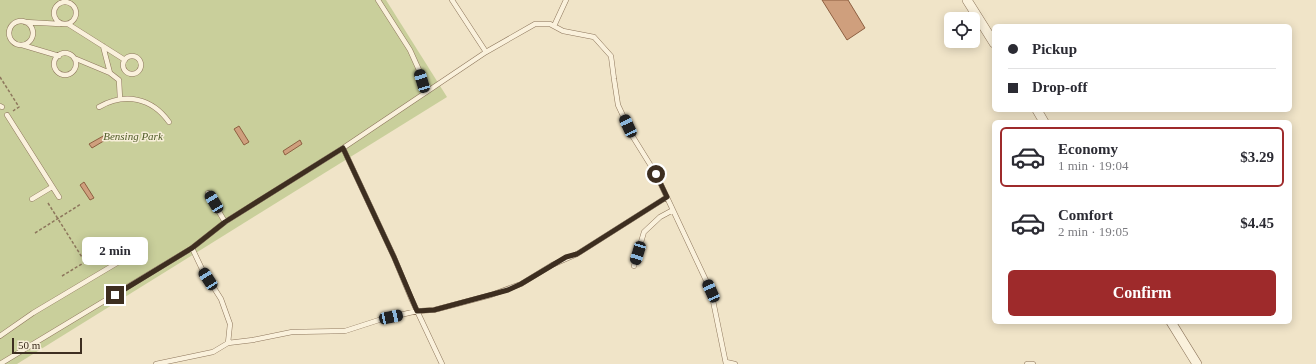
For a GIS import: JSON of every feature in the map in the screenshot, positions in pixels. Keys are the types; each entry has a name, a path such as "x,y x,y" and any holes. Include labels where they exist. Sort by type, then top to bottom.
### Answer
{"street":[{"path":"967,0 992,40"},
{"path":"1172,324 1197,364"}],"lane":[{"path":"378,0 410,50 419,70 426,92"},
{"path":"452,0 486,52"},
{"path":"554,26 566,0"},
{"path":"61,24 55,20 53,13 56,6 63,2 70,3 75,9 76,16 72,22 68,24"},
{"path":"59,56 17,44 11,39 10,31 13,24 20,21 68,24 125,60"},
{"path":"21,45 28,42 32,36 32,29 30,25 24,22"},
{"path":"0,364 192,248 225,222 343,148 486,52 535,24 550,24 563,31 594,37 611,56 618,105 633,137 656,174 711,291 726,363 735,364"},
{"path":"103,46 110,73"},
{"path":"74,58 76,61 75,68 70,74 63,75 57,71 55,61 62,54 69,54 74,58 110,73 119,80 120,100"},
{"path":"99,107 108,102 132,99 149,104 157,109 169,122"},
{"path":"7,115 59,197"},
{"path":"343,148 442,364"},
{"path":"32,199 52,187"},
{"path":"208,192 225,222"},
{"path":"156,364 213,352 228,343 253,340 292,332 345,331 379,320 417,311 434,310 508,290 521,284 566,257 577,254 667,197"},
{"path":"634,266 644,232 660,217 673,210"},
{"path":"192,248 202,269 221,299 230,324 228,343"},
{"path":"0,336 33,313 117,263"},
{"path":"1027,364 1033,364"}],"path":[{"path":"0,77 19,107 12,112"},
{"path":"48,203 85,262"},
{"path":"35,233 80,204"},
{"path":"62,276 108,248"}],"green space":[{"name":"Bensing Park","path":"0,0 386,0 447,97 17,364 0,364"}],"building":[{"path":"822,0 848,0 865,28 847,40"},
{"path":"239,126 249,142 244,145 234,129"},
{"path":"105,135 107,139 92,148 89,144"},
{"path":"300,140 302,144 285,155 283,151"},
{"path":"84,182 94,198 90,200 80,185"}],"route":[{"path":"115,295 192,248 225,222 343,148 394,257 402,279 417,311 434,310 508,290 521,284 566,257 577,254 667,197 656,174"}]}
